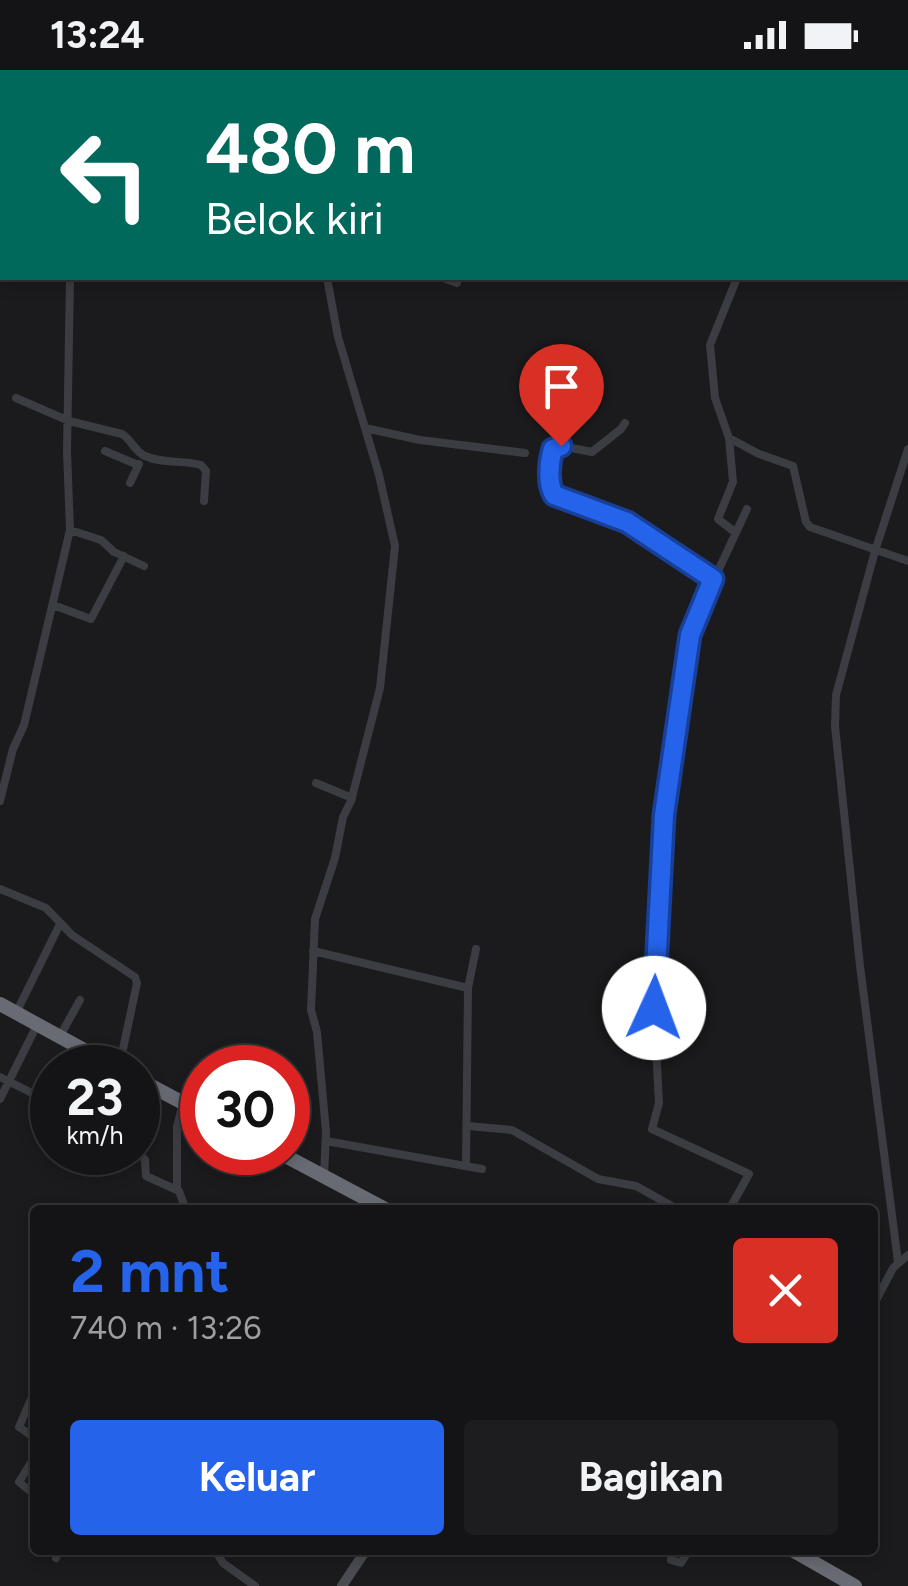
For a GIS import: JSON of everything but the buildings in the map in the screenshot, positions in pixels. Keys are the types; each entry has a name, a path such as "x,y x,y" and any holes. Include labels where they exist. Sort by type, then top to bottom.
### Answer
{"highway":[{"path":"0,1004 76,1045"},
{"path":"310,1169 378,1205"},
{"path":"801,1555 855,1586"}],"street":[{"path":"0,801 13,749 24,725 70,530 70,280"},
{"path":"324,1176 326,1142 317,1032 311,1010 314,919 352,798 380,688 395,546 338,337 326,280"},
{"path":"448,280 457,283"},
{"path":"736,280 710,345 715,398 729,438 733,482 718,519 736,533"},
{"path":"16,398 68,421 128,436 142,455 204,467 204,501"},
{"path":"625,423 592,452 561,446 553,449 550,487 554,495 627,522 713,579"},
{"path":"365,428 420,440 525,453"},
{"path":"729,438 794,466 810,527 908,561"},
{"path":"898,1262 862,986 834,726 836,695 908,449"},
{"path":"105,451 138,465"},
{"path":"130,483 142,455"},
{"path":"733,1205 749,1174 652,1129 658,1103 654,1008 664,815 690,635 746,509"},
{"path":"70,530 101,540 112,551 144,566"},
{"path":"52,604 93,618 124,556"},
{"path":"316,783 352,798"},
{"path":"0,888 46,908 60,924 135,977 137,983 123,1045"},
{"path":"16,1013 60,924"},
{"path":"466,1166 468,988 476,949"},
{"path":"313,951 468,988"},
{"path":"60,1036 80,1000"},
{"path":"0,1099 5,1079 37,1025"},
{"path":"5,1079 30,1091"},
{"path":"177,1190 180,1115"},
{"path":"468,1126 512,1130 598,1179 636,1186 670,1205"},
{"path":"326,1142 482,1169"},
{"path":"147,1175 177,1190 185,1205"},
{"path":"878,1290 898,1262 908,1255"},
{"path":"30,1401 19,1426 30,1434"},
{"path":"30,1464 19,1482 30,1490"},
{"path":"219,1555 223,1563 255,1586"},
{"path":"342,1586 363,1555"},
{"path":"671,1560 681,1563 686,1555"}],"route":[{"path":"561,446 551,454 550,487 558,499 627,522 713,579 690,635 664,815 654,1008"}]}
